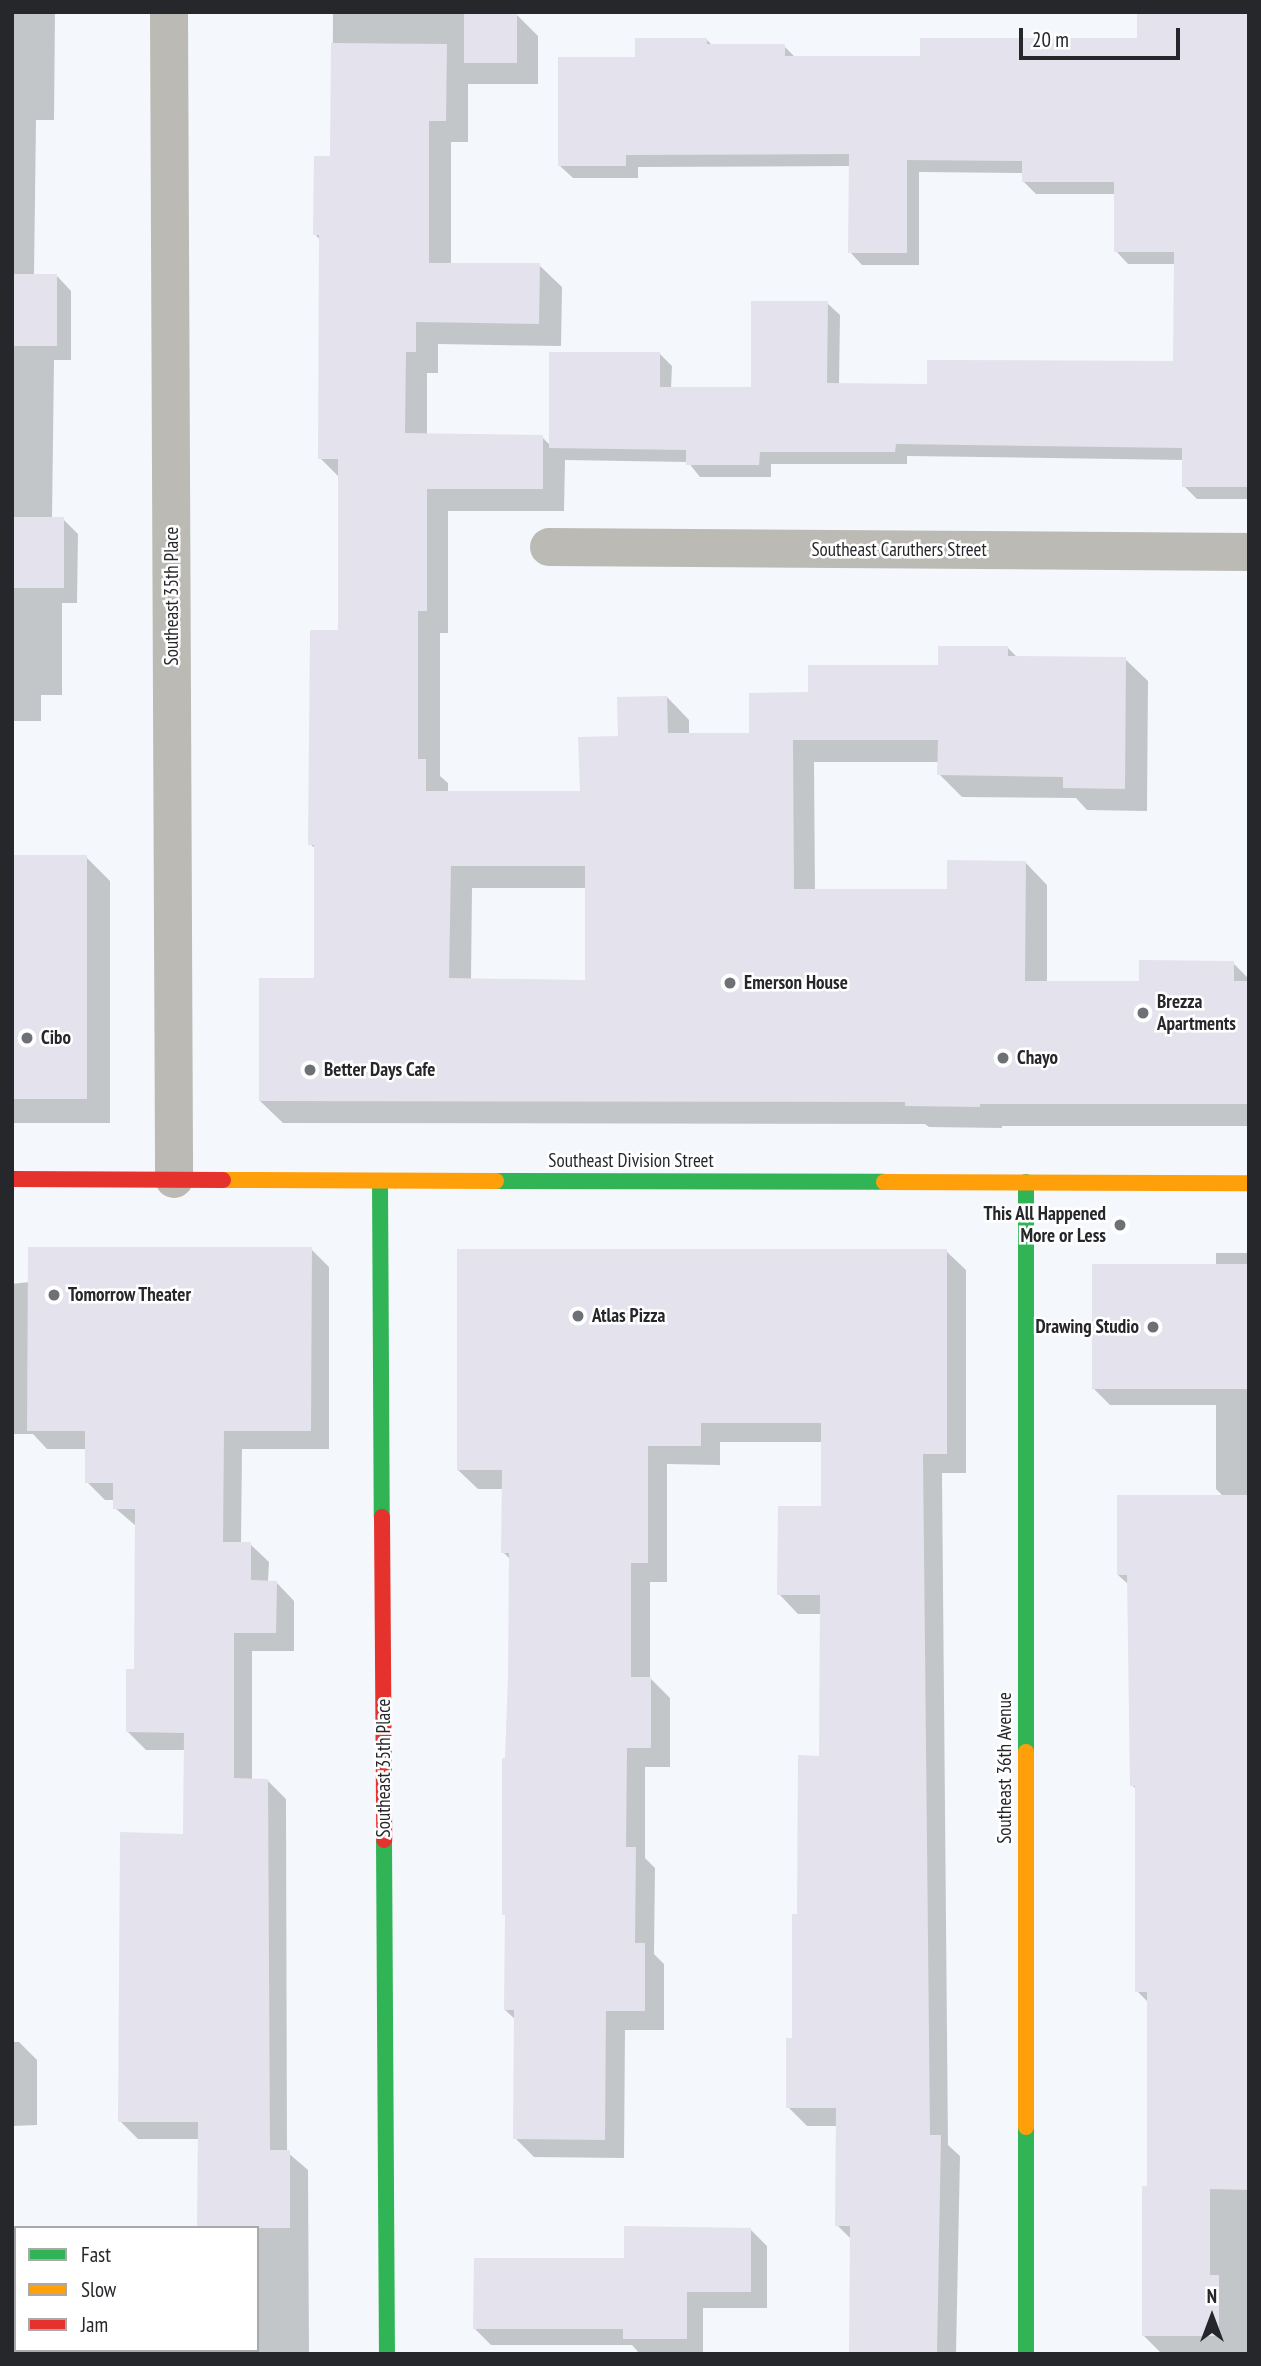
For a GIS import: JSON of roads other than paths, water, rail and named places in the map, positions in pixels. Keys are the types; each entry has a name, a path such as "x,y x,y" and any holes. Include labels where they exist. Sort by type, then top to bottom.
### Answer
{"street":[{"name":"Southeast 35th Place","path":"169,12 174,1179"},
{"name":"Southeast Caruthers Street","path":"549,547 1249,552"},
{"name":"Southeast Division Street","path":"12,1179 1249,1183"},
{"name":"Southeast 35th Place","path":"380,1181 387,2354"},
{"name":"Southeast 36th Avenue","path":"1026,1182 1026,2354"}],"place":[{"name":"Emerson House","path":"730,983"},
{"name":"Brezza Apartments","path":"1143,1013"},
{"name":"Cibo","path":"27,1038"},
{"name":"Chayo","path":"1003,1058"},
{"name":"Better Days Cafe","path":"310,1070"},
{"name":"This All Happened More or Less","path":"1120,1225"},
{"name":"Tomorrow Theater","path":"54,1295"},
{"name":"Atlas Pizza","path":"578,1316"},
{"name":"Drawing Studio","path":"1153,1327"}]}
